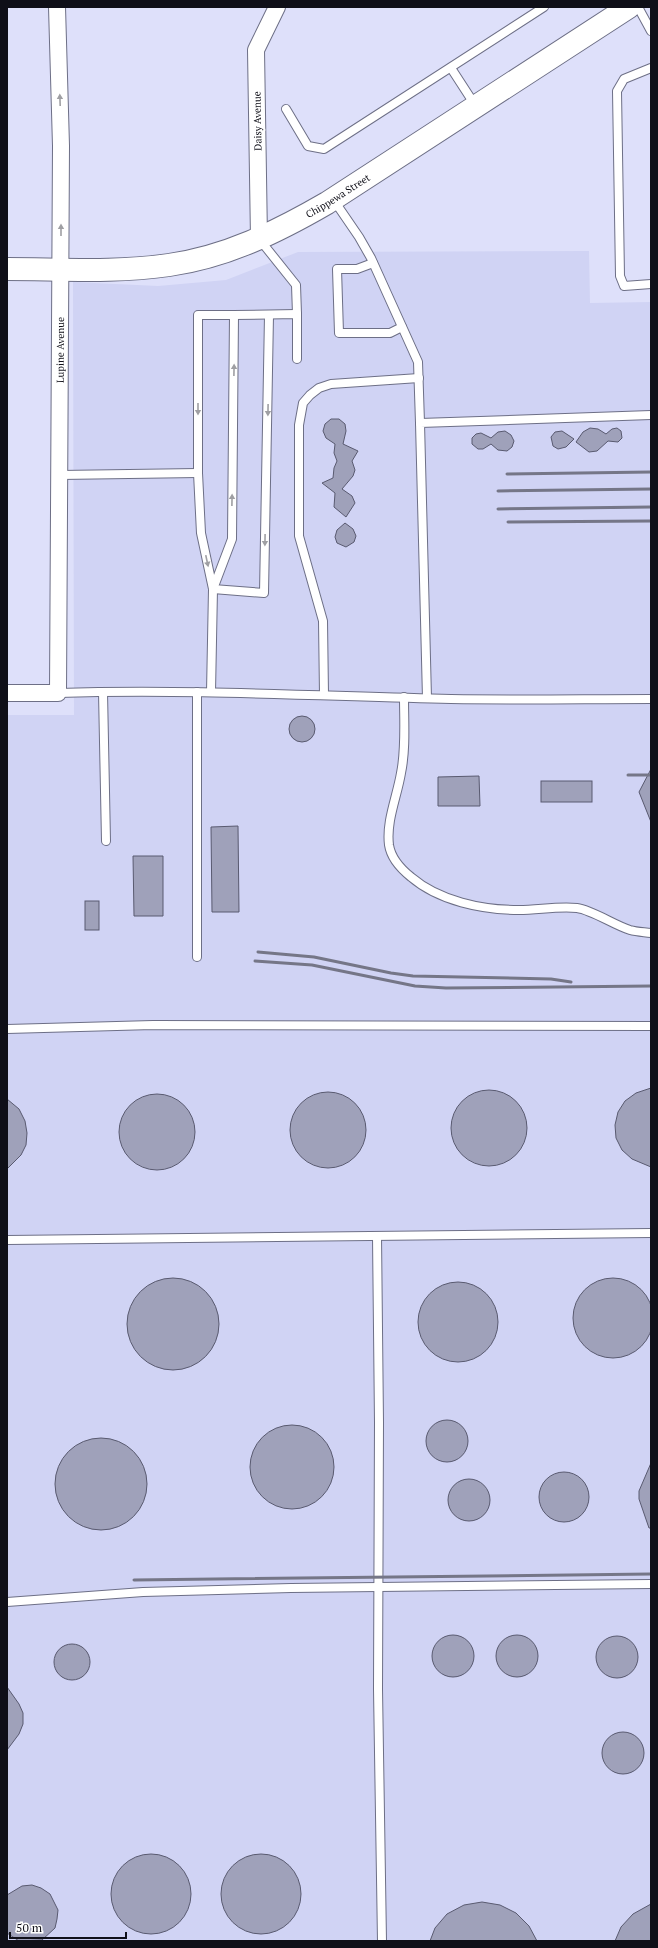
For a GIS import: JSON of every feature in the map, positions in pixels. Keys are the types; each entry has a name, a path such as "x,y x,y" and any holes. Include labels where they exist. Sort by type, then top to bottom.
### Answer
{"main road":[{"name":"Chippewa Street","path":"7,269 140,268 169,265 224,252 259,239 277,231 333,199 629,7"}],"street":[{"name":"Lupine Avenue","path":"57,7 61,146 58,693"},
{"name":"Daisy Avenue","path":"259,239 256,50 277,7"},
{"path":"7,693 58,693"}],"lane":[{"path":"286,109 308,146 324,149 544,7"},
{"path":"638,7 651,31"},
{"path":"451,68 476,106"},
{"path":"651,68 624,80 617,91 620,276 624,286 651,284"},
{"path":"333,199 359,237 373,263 418,362 427,698"},
{"path":"259,239 296,285 296,359"},
{"path":"373,263 357,269 337,269 339,333 390,333 402,327"},
{"path":"211,692 213,589 201,533 198,473 198,315 296,314"},
{"path":"213,589 232,539 234,315"},
{"path":"213,589 264,593 269,315"},
{"path":"324,695 323,622 300,536 299,426 301,409 303,403 310,395 319,388 331,384 419,378"},
{"path":"420,423 651,416"},
{"path":"60,475 198,473"},
{"path":"103,692 106,841"},
{"path":"197,692 197,957"},
{"path":"58,693 211,692 404,698 651,699"},
{"path":"404,698 404,745 402,772 388,836 390,847 396,861 406,873 421,886 451,900 517,910 578,908 630,930 651,933"},
{"path":"7,1029 152,1025 651,1026"},
{"path":"7,1240 651,1233"},
{"path":"377,1236 380,1422 378,1587 382,1941"},
{"path":"7,1602 143,1592 378,1587 651,1584"}],"shaded area":[{"path":"589,251 590,303 651,302 651,1941 7,1941 7,715 74,715 73,282 158,286 226,280 298,252"}],"building":[{"path":"331,419 339,419 345,424 346,431 343,444 358,451 352,461 355,470 353,476 342,489 352,496 355,503 346,517 334,507 335,493 322,483 333,478 334,468 337,461 334,453 335,444 326,438 323,431 325,424"},
{"path":"590,428 598,429 606,434 612,429 617,428 621,431 622,438 618,442 608,441 597,451 589,452 576,442 583,432"},
{"path":"505,431 511,435 514,441 512,447 507,451 498,450 491,444 483,449 478,449 472,444 472,438 476,434 481,433 491,438 498,432"},
{"path":"562,431 574,439 566,447 558,449 553,446 551,437 555,432"},
{"path":"345,523 353,529 356,536 354,542 346,547 337,543 335,537 337,530"},
{"path":"302,716 311,720 315,729 311,738 302,742 293,738 289,729 293,720"},
{"path":"651,769 651,822 639,792"},
{"path":"479,776 480,806 438,806 438,777"},
{"path":"541,781 592,781 592,802 541,802"},
{"path":"238,826 239,912 212,912 211,827"},
{"path":"133,856 163,856 163,916 134,916"},
{"path":"85,901 99,901 99,930 85,930"},
{"path":"651,1088 651,1167 632,1159 622,1150 616,1138 615,1125 618,1112 625,1101 636,1093"},
{"path":"482,1090 496,1090 510,1096 521,1107 527,1121 527,1135 524,1143 516,1155 510,1160 496,1166 482,1166 468,1160 457,1149 451,1135 451,1121 457,1107 468,1096"},
{"path":"321,1092 335,1092 349,1098 360,1109 366,1123 366,1137 363,1145 355,1157 349,1162 335,1168 321,1168 307,1162 296,1151 290,1137 290,1123 296,1109 307,1098"},
{"path":"150,1094 164,1094 178,1100 189,1111 195,1125 195,1139 192,1147 184,1159 178,1164 164,1170 150,1170 136,1164 125,1153 119,1139 119,1125 125,1111 136,1100"},
{"path":"7,1099 19,1109 25,1121 27,1133 26,1145 21,1155 7,1169"},
{"path":"173,1278 190,1282 205,1292 215,1307 219,1324 215,1341 205,1356 190,1366 173,1370 156,1366 141,1356 131,1341 127,1324 131,1307 141,1292 156,1282"},
{"path":"613,1278 628,1281 641,1290 650,1303 653,1318 650,1333 641,1346 628,1355 613,1358 598,1355 585,1346 576,1333 573,1318 576,1303 585,1290 598,1281"},
{"path":"458,1282 473,1285 486,1294 495,1307 498,1322 495,1337 486,1350 473,1359 458,1362 443,1359 430,1350 421,1337 418,1322 421,1307 430,1294 443,1285"},
{"path":"443,1420 451,1420 462,1426 468,1437 468,1445 462,1456 451,1462 443,1462 432,1456 426,1445 426,1437 432,1426"},
{"path":"292,1425 300,1426 315,1432 327,1444 333,1459 333,1475 327,1490 315,1502 300,1508 292,1509 284,1508 269,1502 257,1490 251,1475 250,1467 251,1459 257,1444 269,1432 284,1426"},
{"path":"101,1438 118,1442 133,1452 143,1467 147,1484 143,1501 133,1516 118,1526 101,1530 84,1526 69,1516 59,1501 55,1484 59,1467 69,1452 84,1442"},
{"path":"651,1463 651,1528 649,1528 639,1499 639,1491"},
{"path":"564,1472 573,1474 584,1483 589,1497 587,1506 578,1517 564,1522 555,1520 544,1511 539,1497 541,1488 550,1477"},
{"path":"465,1479 473,1479 484,1485 490,1496 490,1504 484,1515 473,1521 465,1521 454,1515 448,1504 448,1496 454,1485"},
{"path":"449,1635 457,1635 468,1641 474,1652 474,1660 468,1671 457,1677 449,1677 438,1671 432,1660 432,1652 438,1641"},
{"path":"513,1635 521,1635 532,1641 538,1652 538,1660 532,1671 521,1677 513,1677 502,1671 496,1660 496,1652 502,1641"},
{"path":"613,1636 621,1636 632,1642 638,1653 638,1661 632,1672 621,1678 613,1678 602,1672 596,1661 596,1653 602,1642"},
{"path":"76,1644 85,1649 89,1655 89,1669 85,1675 76,1680 68,1680 59,1675 55,1669 54,1658 59,1649 65,1645"},
{"path":"7,1687 19,1704 23,1713 23,1724 19,1734 7,1750"},
{"path":"619,1732 627,1732 638,1738 644,1749 644,1757 638,1768 627,1774 619,1774 608,1768 602,1757 602,1749 608,1738"},
{"path":"151,1854 166,1857 179,1866 188,1879 191,1894 188,1909 179,1922 166,1931 151,1934 136,1931 123,1922 114,1909 111,1894 114,1879 123,1866 136,1857"},
{"path":"261,1854 276,1857 289,1866 298,1879 301,1894 298,1909 289,1922 276,1931 261,1934 246,1931 233,1922 224,1909 221,1894 224,1879 233,1866 246,1857"},
{"path":"32,1885 41,1888 50,1894 58,1910 55,1928 42,1940 19,1941 7,1933 7,1895 22,1886"},
{"path":"482,1902 500,1905 516,1913 529,1926 537,1941 430,1941 435,1928 447,1914 464,1905"},
{"path":"651,1904 651,1941 615,1941 621,1927 633,1914"}],"railway":[{"path":"507,474 651,472"},
{"path":"498,491 651,489"},
{"path":"498,509 651,507"},
{"path":"508,522 651,521"},
{"path":"628,775 651,775"},
{"path":"258,952 314,957 391,973 413,976 551,979 571,982"},
{"path":"255,961 312,965 415,986 446,988 651,986"},
{"path":"134,1580 651,1574"}]}
